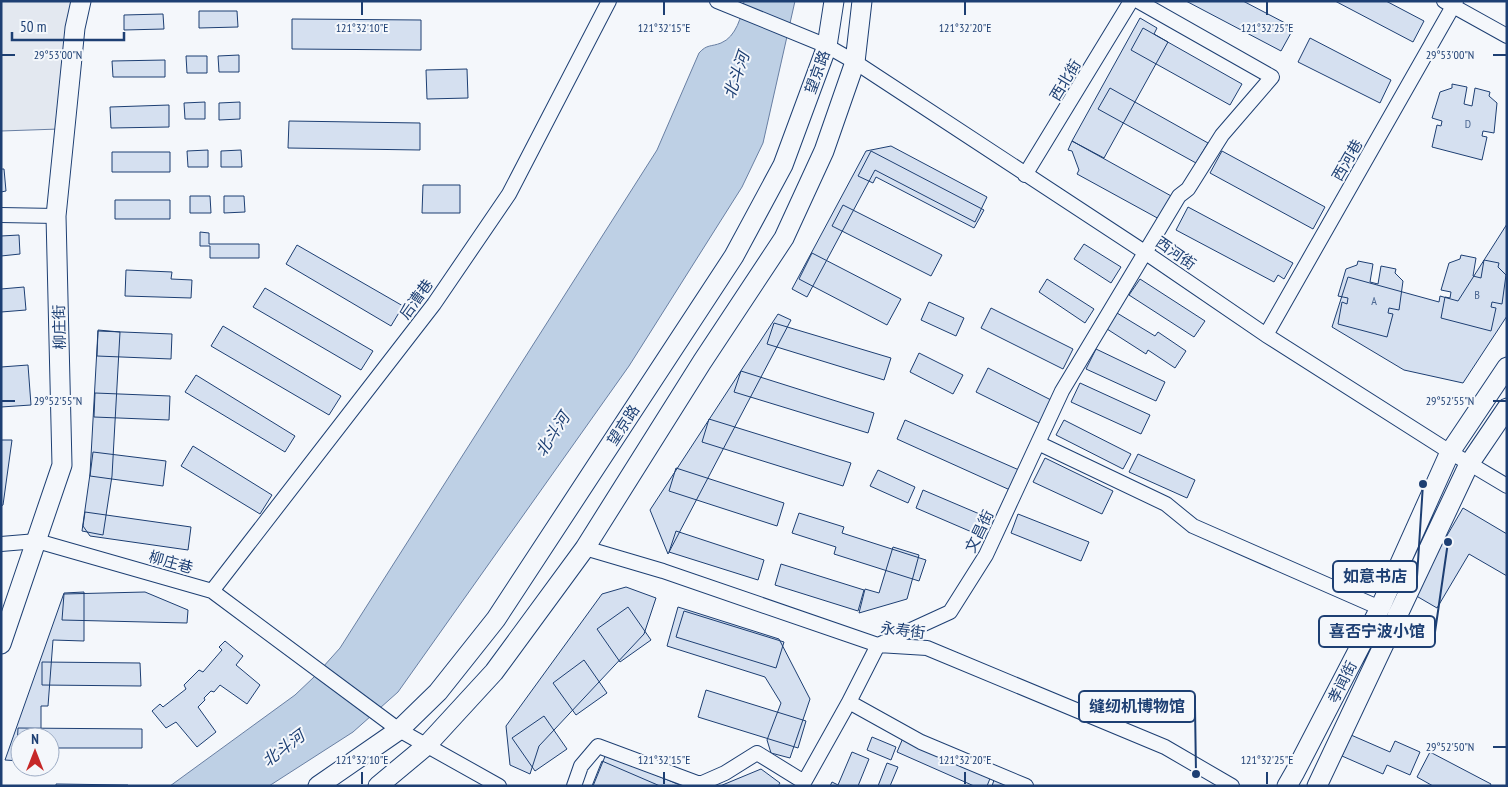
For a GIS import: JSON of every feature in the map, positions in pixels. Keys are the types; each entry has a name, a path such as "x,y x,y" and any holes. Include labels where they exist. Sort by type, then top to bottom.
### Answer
{"main road":[{"name":"柳庄街","path":"1,644 62,465 56,216 75,28 81,1"},
{"name":"望京路","path":"318,786 399,730 438,692 496,619 734,256 783,165 827,46 834,1"},
{"path":"378,786 426,746 494,672 585,548 702,362 784,238 824,151 855,62 862,1"},
{"name":"孝闻街","path":"1287,786 1380,608 1450,452 1507,367"},
{"name":"孝闻街","path":"1317,786 1469,464 1507,408"}],"street":[{"name":"后漕巷","path":"212,591 434,304 509,194 609,1"},
{"name":"西北街","path":"1026,175 1131,1"},
{"name":"文昌街","path":"878,645 950,612 986,555 1062,391 1179,196 1188,189 1222,135 1272,77 1138,1"},
{"name":"西河街","path":"720,3 827,46 855,62 1146,253 1266,335 1469,464 1507,486"},
{"path":"1451,3 1507,36"},
{"name":"西河巷","path":"1266,335 1451,3"},
{"path":"1,215 56,216"},
{"path":"1038,443 1166,504 1192,526 1380,608"},
{"name":"柳庄巷","path":"1,544 36,541 212,591 399,730 499,786"},
{"name":"永寿街","path":"585,548 663,571 878,645 927,648 1165,747 1232,786"},
{"path":"574,786 581,766 598,746 700,784 725,773 757,753 803,784 849,702 878,645"},
{"path":"849,702 922,742 1026,786"}],"shaded area":[{"path":"1,1 71,1 59,129 1,131"}],"water":[{"name":"北斗河","path":"744,1 795,1 763,143 742,187 629,366 398,692 353,732 269,786 170,786 295,695 340,648 657,150 699,53 704,48 721,43 731,36 740,19"}],"building":[{"path":"1186,1 1243,1 1287,24 1285,27 1292,31 1281,51"},
{"path":"1335,1 1386,1 1424,21 1413,42"},
{"path":"199,11 237,11 238,27 199,28"},
{"path":"163,14 164,29 124,30 124,15"},
{"path":"1140,18 1157,28 1154,34 1168,42 1104,158 1072,141"},
{"path":"292,19 421,20 421,50 292,49"},
{"path":"1143,28 1242,84 1230,105 1131,50"},
{"path":"1310,38 1391,80 1380,103 1298,62"},
{"path":"239,55 239,72 219,72 218,56"},
{"path":"186,56 207,56 207,73 187,73"},
{"path":"165,60 165,77 113,77 112,61"},
{"path":"467,69 468,98 427,99 426,70"},
{"path":"1452,84 1467,87 1464,104 1472,106 1475,88 1490,92 1489,96 1497,103 1494,133 1483,131 1482,136 1487,137 1482,160 1432,147 1437,125 1441,126 1442,121 1432,118 1440,92 1452,88"},
{"path":"1110,88 1208,143 1196,163 1098,109"},
{"path":"205,102 205,119 185,119 184,103"},
{"path":"240,102 240,119 219,120 219,103"},
{"path":"169,105 169,127 111,128 110,107"},
{"path":"289,121 420,123 420,150 288,148"},
{"path":"1072,141 1173,197 1161,220 1077,174 1079,170 1072,151 1068,150"},
{"path":"891,146 987,197 975,222 875,170 807,297 792,289 866,151"},
{"path":"208,150 208,167 188,167 187,151"},
{"path":"241,150 242,167 221,167 221,151"},
{"path":"871,151 984,210 974,228 876,177 873,183 858,176"},
{"path":"1222,151 1325,207 1313,229 1210,173"},
{"path":"112,152 170,152 170,172 112,172"},
{"path":"1,169 4,169 6,191 1,192"},
{"path":"423,185 460,185 460,213 422,213"},
{"path":"190,196 210,196 211,213 190,213"},
{"path":"224,196 244,196 245,212 224,213"},
{"path":"115,200 170,200 170,219 115,219"},
{"path":"843,205 942,255 931,276 832,226"},
{"path":"1188,207 1293,263 1284,279 1278,275 1274,282 1176,230"},
{"path":"1507,224 1507,316 1463,383 1404,370 1332,327 1348,277 1439,302 1440,296 1458,301"},
{"path":"200,232 209,233 209,244 259,244 259,258 210,258 210,246 200,246"},
{"path":"19,235 20,254 1,256 1,236"},
{"path":"1084,244 1121,267 1111,283 1074,259"},
{"path":"297,245 403,306 391,326 286,264"},
{"path":"812,253 901,299 887,325 799,279"},
{"path":"1461,255 1476,258 1473,276 1481,278 1484,260 1499,263 1498,267 1506,275 1502,304 1492,302 1491,307 1496,308 1491,331 1441,318 1445,297 1450,298 1451,292 1441,290 1449,263 1460,259"},
{"path":"1358,261 1373,264 1370,282 1378,284 1381,266 1396,269 1395,273 1403,281 1399,310 1389,308 1388,313 1393,314 1387,337 1338,324 1342,302 1347,304 1348,298 1338,296 1346,269 1357,265"},
{"path":"126,270 172,272 171,279 192,280 191,298 125,296"},
{"path":"1047,279 1094,309 1085,323 1039,292"},
{"path":"1140,279 1205,321 1194,337 1129,295"},
{"path":"24,287 26,310 1,312 1,289"},
{"path":"265,288 373,351 361,370 253,307"},
{"path":"929,302 964,318 956,336 921,320"},
{"path":"991,308 1073,349 1063,369 981,328"},
{"path":"1117,313 1155,336 1158,332 1186,351 1175,368 1148,350 1146,354 1107,329"},
{"path":"778,314 791,320 668,554 650,510"},
{"path":"774,323 891,358 884,380 767,344"},
{"path":"223,326 341,396 329,415 211,346"},
{"path":"98,330 120,332 112,476 103,535 82,531 90,474"},
{"path":"98,331 172,334 171,359 97,356"},
{"path":"1096,349 1165,382 1156,401 1086,369"},
{"path":"919,353 963,375 953,394 910,372"},
{"path":"28,365 31,405 1,407 1,367"},
{"path":"988,368 1053,401 1041,424 976,392"},
{"path":"741,371 874,413 868,433 734,392"},
{"path":"196,375 295,436 285,452 185,392"},
{"path":"1080,383 1150,415 1141,434 1071,402"},
{"path":"95,393 170,396 169,420 94,417"},
{"path":"709,419 851,463 843,486 702,442"},
{"path":"905,420 1019,470 1010,490 897,439"},
{"path":"1064,420 1131,454 1123,469 1056,435"},
{"path":"1,440 12,440 3,505 1,506"},
{"path":"193,446 272,495 260,514 181,466"},
{"path":"93,452 166,461 163,486 90,476"},
{"path":"1138,454 1195,480 1187,498 1129,472"},
{"path":"1045,458 1113,491 1102,514 1033,482"},
{"path":"676,468 784,503 777,526 669,491"},
{"path":"878,470 915,487 908,503 870,486"},
{"path":"923,490 996,521 988,539 916,508"},
{"path":"1463,508 1507,534 1507,576 1469,554 1437,608 1413,594"},
{"path":"85,512 191,527 188,550 90,536 83,526"},
{"path":"799,513 844,527 842,533 926,560 919,581 834,554 836,547 792,533"},
{"path":"1018,514 1089,542 1081,561 1011,533"},
{"path":"676,531 764,560 758,580 669,552"},
{"path":"893,547 919,555 907,599 859,613 865,589 879,593"},
{"path":"781,564 864,590 858,611 775,585"},
{"path":"626,587 656,598 644,634 539,746 530,774 510,765 506,726 602,594"},
{"path":"84,592 84,641 53,640 48,706 41,706 41,727 17,727 64,593"},
{"path":"145,592 188,610 187,623 62,620 64,594"},
{"path":"628,607 651,640 620,662 597,629"},
{"path":"678,607 779,639 810,699 790,758 771,753 767,740 781,703 765,677 667,646"},
{"path":"684,611 784,642 776,668 676,637"},
{"path":"225,641 243,656 236,665 260,685 247,704 220,685 214,692 211,691 198,707 216,732 197,747 176,722 166,728 152,711 160,704 163,707 186,689 184,685 199,670 203,672 222,650 219,647"},
{"path":"584,660 607,693 576,715 553,683"},
{"path":"42,662 140,663 141,686 42,685"},
{"path":"706,690 806,721 798,748 698,717"},
{"path":"544,716 567,749 535,771 512,738"},
{"path":"60,728 142,729 142,748 60,748"},
{"path":"1351,735 1390,752 1395,741 1420,752 1410,775 1387,765 1383,774 1342,756"},
{"path":"872,737 896,747 891,760 867,750"},
{"path":"903,738 991,776 987,786 974,786 897,752"},
{"path":"10,746 10,760 5,760"},
{"path":"852,752 869,759 858,786 830,786 832,782 838,785"},
{"path":"1430,752 1491,784 1490,786 1433,786 1417,777"},
{"path":"606,754 682,786 593,786"},
{"path":"602,761 660,786 592,786"},
{"path":"887,763 898,767 890,786 878,786"},
{"path":"761,769 780,783 778,786 720,786"},
{"path":"995,777 1015,786 992,786"},
{"path":"56,784 128,785 128,786 56,786"}],"place":[{"name":"如意书店","path":"1423,484"},
{"name":"喜否宁波小馆","path":"1448,542"},
{"name":"缝纫机博物馆","path":"1196,774"}]}
